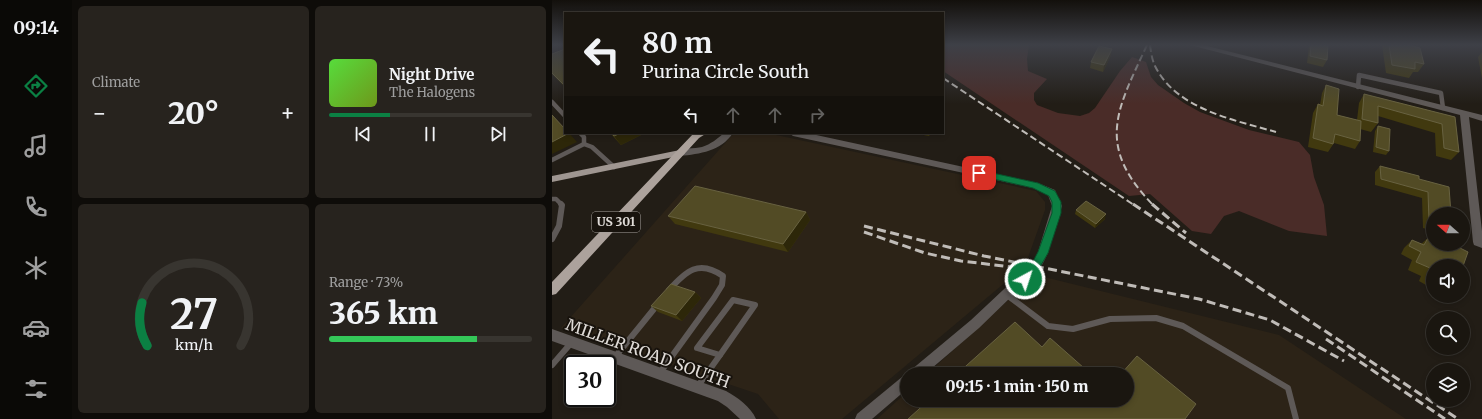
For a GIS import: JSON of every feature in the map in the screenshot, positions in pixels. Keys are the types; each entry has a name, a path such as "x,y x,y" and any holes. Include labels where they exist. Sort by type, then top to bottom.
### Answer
{"highway":[{"path":"680,154 698,134"},
{"name":"US 301","path":"552,290 680,154"}],"main road":[{"path":"552,179 680,154"}],"street":[{"path":"1270,65 1482,118"},
{"path":"1464,114 1478,242 1482,244"},
{"path":"680,154 710,149 718,144 727,134"},
{"path":"798,134 1035,185 1052,193 1056,202 1056,213 1043,253 1034,270 924,367"},
{"name":"MILLER ROAD SOUTH","path":"552,335 606,355"},
{"name":"MILLER ROAD SOUTH","path":"616,359 696,389 721,396 732,402 749,419"},
{"path":"862,419 900,387"}],"lane":[{"path":"1358,87 1359,75 1441,93 1443,108"},
{"path":"552,102 564,115"},
{"path":"581,134 584,137 584,144"},
{"path":"552,160 584,144 592,147 614,166"},
{"path":"552,199 556,199 562,205 559,226 552,239"},
{"path":"616,356 683,274 694,268 704,266 716,270 723,276 722,285 658,374"},
{"path":"1007,295 1048,326 1073,330 1110,319 1156,318 1183,326 1288,388 1296,419"},
{"path":"696,389 747,318 755,305 733,300 697,348 720,355"},
{"path":"552,365 572,342"}],"shaded area":[{"path":"944,65 1027,65 1028,71 1047,79 1034,93 1034,100 1037,105 1058,113 1080,116 1089,113 1095,108 1126,65 1147,65 1151,77 1158,85 1200,112 1249,130 1299,142 1310,155 1314,177 1324,205 1327,236 1289,231 1239,211 1224,216 1211,234 1192,231 1150,194 1129,196 944,72"},
{"path":"733,134 772,134 1036,191 1045,202 1045,210 1025,266 904,367 900,367 900,371 842,419 779,419 758,394 561,328"},
{"path":"1036,275 1279,335 1406,419 877,419 900,398 900,407 1134,407 1134,367 935,367"}],"building":[{"path":"552,65 564,65 564,85 552,73"},
{"path":"1392,65 1415,65 1415,69"},
{"path":"1326,85 1339,89 1337,115 1361,121 1360,141 1335,134 1333,144 1313,138 1318,104 1323,106"},
{"path":"1364,94 1455,117 1459,152 1444,148 1442,124 1378,106 1378,123 1362,119"},
{"path":"552,115 564,128 564,134 567,134 552,142"},
{"path":"1378,126 1390,129 1389,151 1376,147"},
{"path":"1380,166 1419,176 1419,179 1449,187 1450,207 1429,207 1428,192 1381,179"},
{"path":"695,186 806,212 783,244 668,216"},
{"path":"1086,201 1106,214 1096,224 1076,210"},
{"path":"1412,240 1424,245 1426,242 1426,251 1468,252 1466,259 1426,259 1426,266 1416,262 1421,252 1409,246"},
{"path":"671,284 695,292 676,315 651,306"},
{"path":"1015,322 1042,347 1050,338 1083,367 965,367"},
{"path":"1137,356 1196,404 1185,419 908,419 921,407 1134,407 1134,367 1127,367"}],"railway":[{"path":"1138,65 1120,108 1117,127 1118,145 1123,164 1135,184 1153,204"},
{"path":"1154,65 1165,81 1177,93 1191,103 1208,111 1242,123 1276,132"},
{"path":"944,79 1134,205"},
{"path":"1133,204 1458,419"},
{"path":"1153,204 1186,233"},
{"path":"864,226 984,256 1199,299 1270,320 1344,361"},
{"path":"864,232 925,253 961,261 1029,269"},
{"path":"1326,339 1445,419"}],"route":[{"path":"979,173 1035,185 1052,193 1055,198 1057,206 1056,213 1043,253 1034,270 1025,279"}]}
